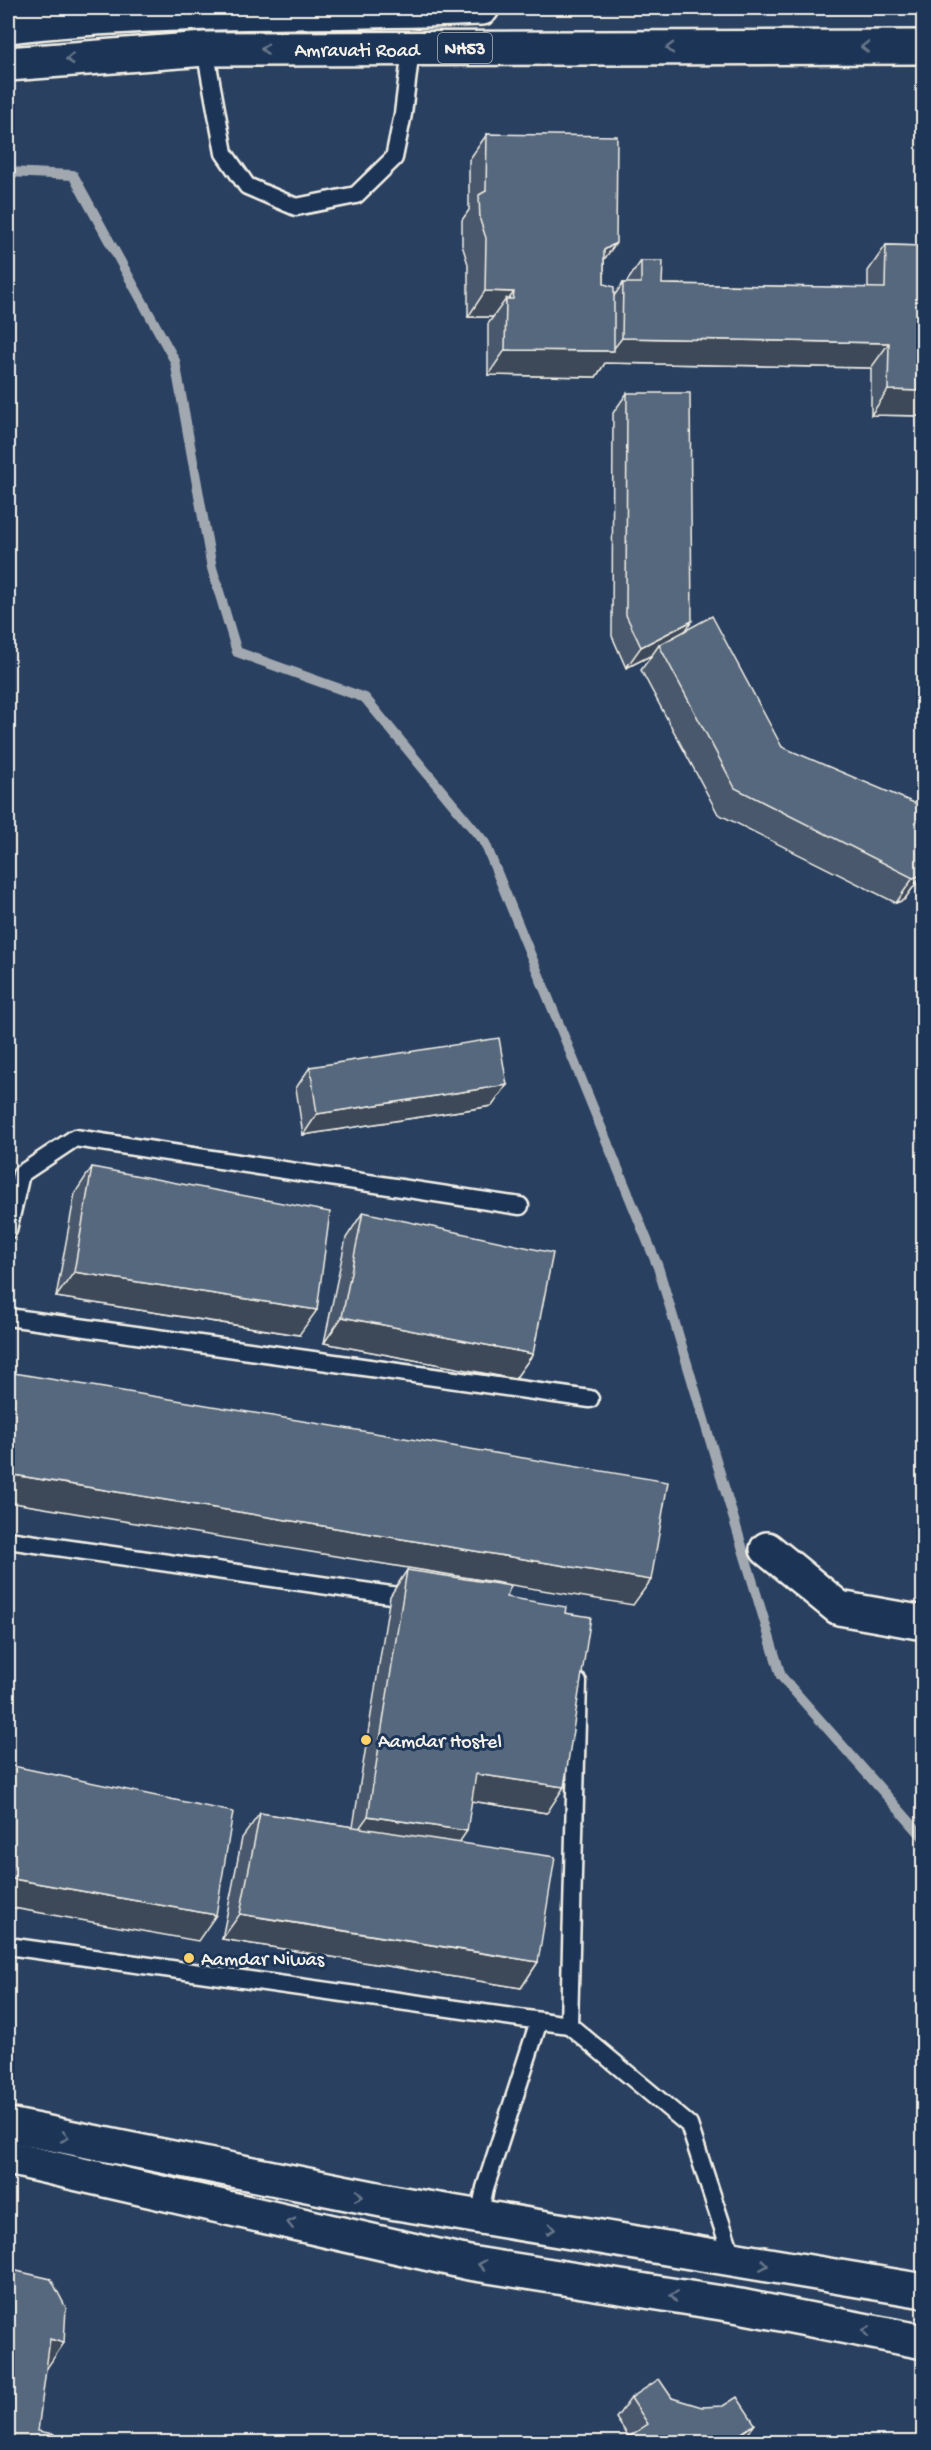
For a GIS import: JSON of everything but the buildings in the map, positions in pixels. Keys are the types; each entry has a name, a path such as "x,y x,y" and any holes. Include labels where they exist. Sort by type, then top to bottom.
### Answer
{"main road":[{"path":"8,26 47,21 232,13 482,8"},
{"name":"Amravati Road","path":"8,64 205,49 924,47"},
{"path":"767,1550 838,1608 924,1623"},
{"path":"8,2125 397,2203 924,2290"},
{"path":"8,2158 469,2263 740,2306 924,2342"}],"lane":[{"path":"205,49 224,153 247,186 296,207 356,195 394,158 403,114 411,48"},
{"path":"8,1230 21,1174 75,1138 520,1206"},
{"path":"8,1317 590,1399"},
{"path":"8,1540 428,1600"},
{"path":"569,2025 579,1669"},
{"path":"8,1946 569,2025 688,2125 733,2259"},
{"path":"479,2217 489,2177 539,2021"}],"waterway":[{"path":"8,172 73,175 175,361 212,568 237,652 365,698 485,843 658,1267 781,1676 924,1838"}],"place":[{"name":"Aamdar Hostel","path":"366,1740"},
{"name":"Aamdar Niwas","path":"189,1958"}]}
